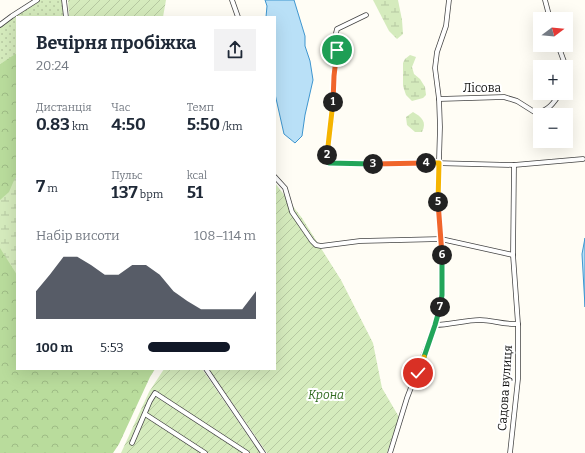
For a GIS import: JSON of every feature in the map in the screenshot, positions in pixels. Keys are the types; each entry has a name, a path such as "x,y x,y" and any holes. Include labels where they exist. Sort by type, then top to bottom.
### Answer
{"street":[{"path":"0,25 37,0"},
{"path":"64,0 66,16"},
{"path":"232,0 238,16"},
{"path":"390,453 408,398 435,325 442,295 443,264 438,194 438,99 435,68 437,52 446,26 449,0"},
{"path":"544,0 548,12"},
{"path":"366,15 338,29 336,33 337,50 332,118 327,155 329,163 514,165 583,160"},
{"name":"Лісова","path":"438,99 504,97 517,101 536,113 544,111 554,100"},
{"name":"Садова вулиця","path":"510,453 518,379 518,324 513,255 514,165"},
{"path":"276,178 285,188 292,212 316,245 321,246 360,241 441,239 513,255"},
{"path":"435,325 482,320 511,325 518,324"},
{"path":"207,370 264,453"},
{"path":"132,443 155,393 247,453"},
{"path":"145,414 205,453"}],"green space":[{"path":"34,0 63,0 65,16 16,16 16,55 0,64 0,23 17,10"},
{"path":"68,0 166,0 163,16 69,16"},
{"path":"373,0 398,0 403,34 397,39 389,31"},
{"path":"16,54 16,370 154,370 119,444 113,453 0,453 0,64"},
{"path":"410,55 416,57 412,67 414,74 420,79 425,87 426,95 423,98 412,101 406,95 403,86 403,63"},
{"path":"413,112 423,120 424,125 422,132 415,132 407,125 406,117"},
{"path":"15,178 16,273 0,248 0,200 9,192"},
{"name":"Крона","path":"276,184 302,218 341,280 373,343 382,388 399,417 387,453 267,453 210,370 276,370"},
{"path":"163,370 203,370 260,453 121,453 149,392"}],"water":[{"path":"265,0 294,0 305,36 305,46 310,61 313,80 302,136 295,143 284,134 276,98 276,16 266,16 267,6"},
{"path":"585,238 585,307 582,254"}],"route":[{"path":"337,50 333,82 334,90 332,118 327,155 329,163 439,163 438,194 443,264 442,295 435,325 418,373"}]}
